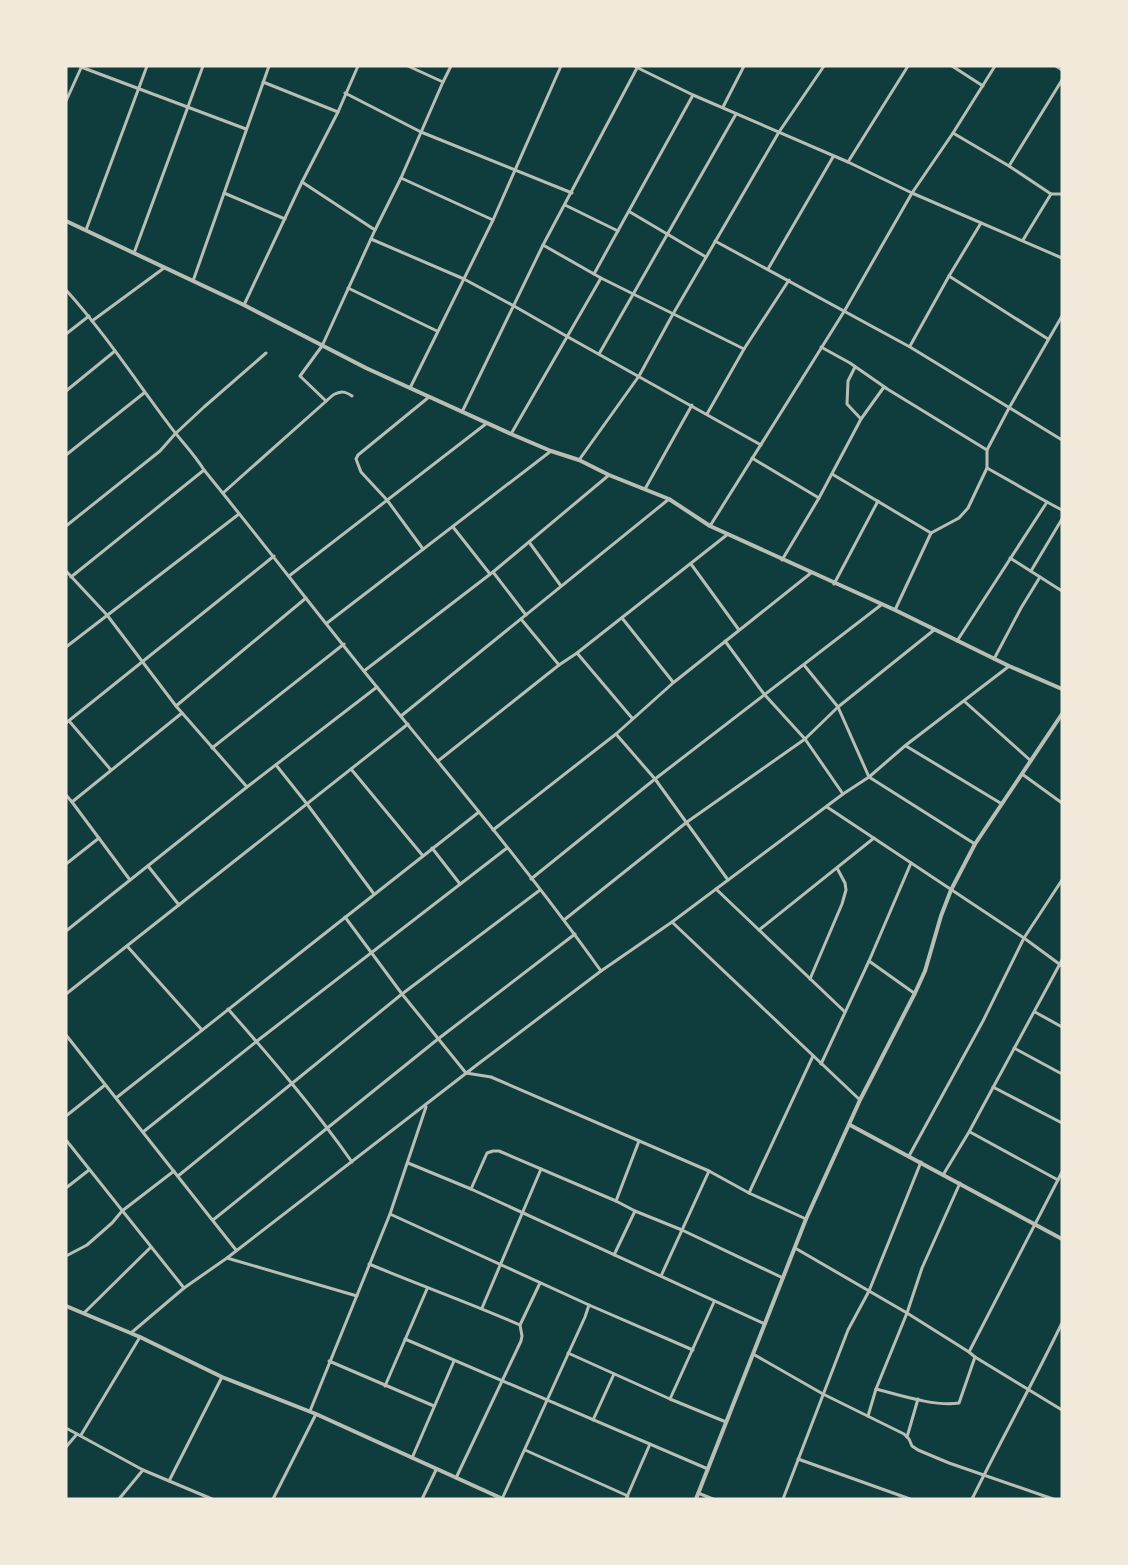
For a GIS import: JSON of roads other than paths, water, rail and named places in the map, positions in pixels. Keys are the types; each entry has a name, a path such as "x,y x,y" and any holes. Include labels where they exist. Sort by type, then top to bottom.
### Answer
{"street":[{"path":"86,231 147,66"},
{"path":"134,254 203,66"},
{"path":"193,281 269,66"},
{"path":"244,305 358,66"},
{"path":"408,66 443,82"},
{"path":"326,402 300,376 322,346 451,66"},
{"path":"410,388 493,220 561,66"},
{"path":"462,412 543,245 636,66 912,193 1062,258"},
{"path":"723,106 744,66"},
{"path":"579,460 639,376 672,314 779,132 824,66"},
{"path":"848,162 908,66"},
{"path":"952,66 983,86"},
{"path":"710,526 845,310 912,193 995,66"},
{"path":"1056,66 1062,70"},
{"path":"66,100 82,67 246,129"},
{"path":"1009,166 1062,80"},
{"path":"263,82 338,112"},
{"path":"345,93 421,132 572,193"},
{"path":"594,274 693,94"},
{"path":"599,354 737,113"},
{"path":"953,133 1051,194 1062,194"},
{"path":"768,269 834,156"},
{"path":"401,178 493,220"},
{"path":"302,182 375,230"},
{"path":"224,193 285,219"},
{"path":"1023,240 1051,194"},
{"path":"565,205 618,231"},
{"path":"629,212 706,256"},
{"path":"66,221 244,305 322,346 429,397 511,434 579,460 609,475 669,499 710,526 895,610 1009,666 1062,688"},
{"path":"910,346 981,223"},
{"path":"371,239 464,279 761,445"},
{"path":"715,241 910,346 1062,440"},
{"path":"543,245 601,278 744,349"},
{"path":"92,321 164,268"},
{"path":"949,276 1048,339"},
{"path":"511,434 601,278"},
{"path":"707,414 744,349 789,280"},
{"path":"348,288 437,331"},
{"path":"66,290 89,316 175,434 493,830 575,934 601,971"},
{"path":"66,334 89,316"},
{"path":"895,610 932,533 959,518 968,508 987,468 987,450 1062,316"},
{"path":"821,347 987,450"},
{"path":"66,391 115,351"},
{"path":"66,526 160,451 175,434 266,353"},
{"path":"855,367 848,381 847,404 861,420"},
{"path":"782,560 861,420 884,387"},
{"path":"223,494 333,395 341,391 352,396"},
{"path":"66,455 145,392"},
{"path":"423,549 387,500 361,472 356,459 357,455 429,397"},
{"path":"645,489 692,405"},
{"path":"290,576 487,423"},
{"path":"327,623 551,451"},
{"path":"752,458 819,498"},
{"path":"987,468 1062,510"},
{"path":"71,577 204,470"},
{"path":"832,474 932,533"},
{"path":"364,671 530,542 609,475"},
{"path":"401,716 669,499"},
{"path":"834,584 878,501"},
{"path":"957,641 1047,501"},
{"path":"66,648 239,514"},
{"path":"1031,571 1062,519"},
{"path":"453,527 526,615"},
{"path":"438,761 728,534"},
{"path":"530,542 561,586"},
{"path":"111,770 68,722 274,556"},
{"path":"1010,558 1062,591"},
{"path":"691,564 739,630"},
{"path":"66,571 107,615 176,706 246,787"},
{"path":"493,830 616,734 673,683 811,573"},
{"path":"994,659 1040,577"},
{"path":"176,706 306,598"},
{"path":"531,879 655,779 881,605"},
{"path":"622,618 673,683"},
{"path":"521,619 559,665"},
{"path":"564,920 687,822 805,739 838,707 934,630"},
{"path":"725,641 764,694 805,739 843,794"},
{"path":"212,748 344,644"},
{"path":"577,653 633,718"},
{"path":"804,664 838,707 868,777 975,844"},
{"path":"131,1333 184,1288 227,1258 466,1073 601,971 672,922 868,777 1009,666"},
{"path":"66,931 246,787 377,687"},
{"path":"964,701 1031,761"},
{"path":"72,802 182,713"},
{"path":"696,1499 806,1220 860,1100 925,970 951,890 975,844 1062,714"},
{"path":"66,994 408,724"},
{"path":"616,734 655,779 728,880"},
{"path":"906,746 1002,804"},
{"path":"276,765 374,894"},
{"path":"351,769 423,856"},
{"path":"1022,774 1062,802"},
{"path":"66,795 130,880"},
{"path":"827,807 1061,963 969,1132 943,1174"},
{"path":"116,1098 478,812"},
{"path":"66,864 99,838"},
{"path":"759,930 874,838"},
{"path":"432,848 460,884"},
{"path":"143,1132 507,848"},
{"path":"821,1064 870,961 911,863"},
{"path":"148,866 179,905"},
{"path":"810,979 846,890 837,868"},
{"path":"909,1156 983,1021 1024,938 1062,880"},
{"path":"716,888 845,1012"},
{"path":"178,1176 402,994 540,890"},
{"path":"345,917 402,994 466,1073 491,1077 709,1172 806,1220"},
{"path":"672,922 860,1100"},
{"path":"213,1220 438,1039 575,934"},
{"path":"127,946 202,1030"},
{"path":"870,961 915,993"},
{"path":"228,1009 294,1084 352,1162"},
{"path":"1035,1012 1062,1028"},
{"path":"66,1037 236,1251"},
{"path":"1014,1048 1062,1074"},
{"path":"749,1193 813,1056"},
{"path":"66,1116 105,1085"},
{"path":"993,1088 1062,1124"},
{"path":"310,1412 390,1214 427,1105"},
{"path":"850,1125 1062,1239"},
{"path":"969,1132 1058,1180"},
{"path":"66,1140 184,1288"},
{"path":"616,1201 639,1141"},
{"path":"471,1189 487,1153 499,1151 682,1230 783,1278"},
{"path":"783,1499 848,1330 869,1291 921,1162"},
{"path":"408,1164 471,1189 765,1324"},
{"path":"482,1308 541,1169"},
{"path":"66,1188 89,1170"},
{"path":"66,1256 87,1245 123,1211 174,1172"},
{"path":"661,1276 709,1172"},
{"path":"969,1352 1062,1172"},
{"path":"868,1416 922,1268 960,1183"},
{"path":"614,1256 635,1211"},
{"path":"390,1214 693,1350"},
{"path":"84,1313 151,1247"},
{"path":"795,1248 907,1313 1062,1410"},
{"path":"227,1258 357,1296"},
{"path":"369,1264 520,1325"},
{"path":"456,1478 521,1341 520,1325 540,1283"},
{"path":"385,1386 427,1289"},
{"path":"670,1399 714,1302"},
{"path":"66,1306 140,1337 222,1377 316,1414 502,1499 540,1419 589,1305"},
{"path":"972,1499 1062,1323"},
{"path":"66,1447 79,1435 140,1337"},
{"path":"405,1339 708,1469"},
{"path":"568,1353 726,1422"},
{"path":"752,1353 823,1394 908,1437 912,1446 918,1450 1053,1499"},
{"path":"876,1389 950,1405 959,1403 975,1357"},
{"path":"329,1361 434,1406"},
{"path":"412,1458 454,1361"},
{"path":"593,1420 614,1374"},
{"path":"169,1481 222,1377"},
{"path":"908,1437 918,1399"},
{"path":"273,1499 316,1414"},
{"path":"66,1428 143,1470 202,1497 212,1499"},
{"path":"525,1450 627,1498 650,1444"},
{"path":"798,1459 910,1499"},
{"path":"119,1499 143,1470"},
{"path":"422,1499 436,1470"},
{"path":"698,1493 713,1499"}]}
